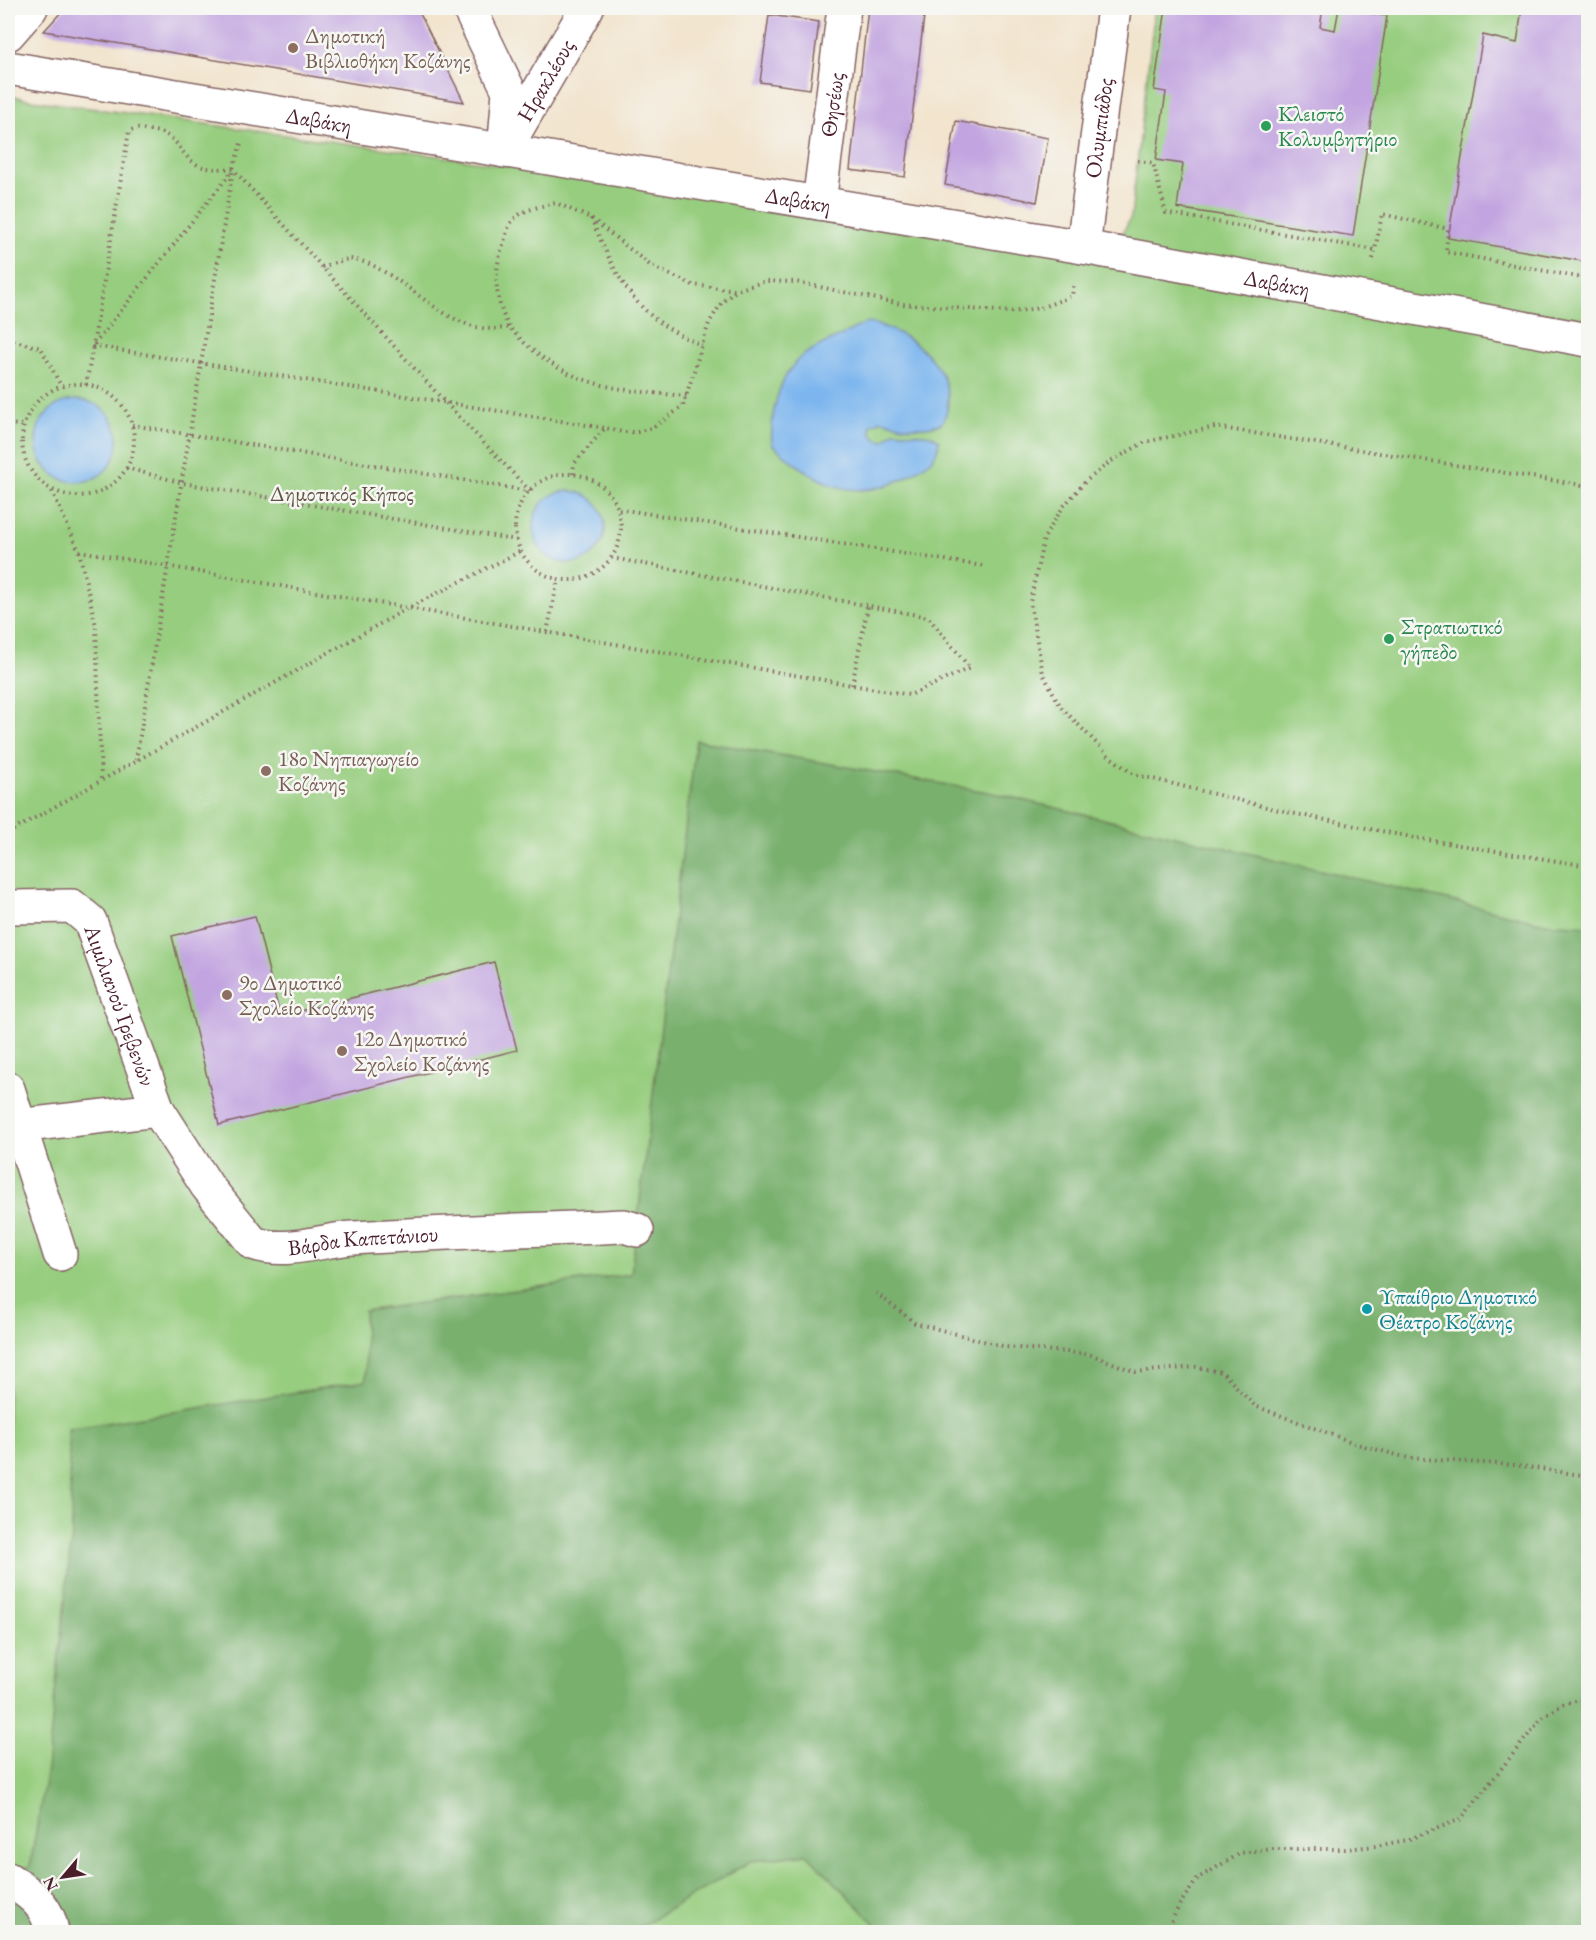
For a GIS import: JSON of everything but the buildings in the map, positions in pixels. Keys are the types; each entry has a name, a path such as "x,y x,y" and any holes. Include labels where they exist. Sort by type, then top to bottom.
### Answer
{"street":[{"path":"8,34 30,8"},
{"path":"469,8 509,91 504,151"},
{"name":"Ηρακλέους","path":"504,151 587,8"},
{"name":"Θησέως","path":"819,203 844,8"},
{"name":"Ολυμπιάδος","path":"1083,247 1114,8"},
{"name":"Δαβάκη","path":"8,68 1083,247 1588,340"},
{"name":"Αιμιλιανού Γρεβενών","path":"10,909 72,906 90,921 158,1110"},
{"path":"8,1089 14,1127 60,1254"},
{"path":"14,1127 158,1110"},
{"name":"Βάρδα Καπετάνιου","path":"158,1110 207,1186 234,1222 253,1243 265,1247 288,1248 362,1237 624,1226 637,1230"},
{"path":"20,1887 51,1922 52,1932"}],"path":[{"path":"86,385 129,131 134,128 160,131 171,136 189,158 200,166 233,169 530,491"},
{"path":"136,760 233,169 239,152"},
{"path":"1138,161 1153,163 1166,213 1375,250"},
{"path":"93,346 233,169"},
{"path":"688,396 640,394 572,377 529,346 509,327 501,312 496,275 499,258 513,221 536,208 556,203 591,218 663,273 693,285 737,290"},
{"path":"1373,259 1382,214 1448,229 1446,252 1588,279"},
{"path":"591,218 621,282 646,314 675,333 702,345"},
{"path":"322,267 349,259 371,264 404,283 456,320 488,330 509,327"},
{"path":"93,346 444,400 622,432 637,432 654,427 683,406 709,323 722,302 737,290 766,281 796,282 901,304 1011,312 1055,304 1072,296 1074,282"},
{"path":"8,339 41,348 61,386"},
{"path":"86,385 107,392 118,401 132,425 134,439 126,468 116,481 103,491 87,496 70,496 52,490 37,479 26,463 22,445 23,425 31,408 45,394 61,386 86,385"},
{"path":"8,424 23,425"},
{"path":"132,425 530,491"},
{"path":"1588,486 1215,427 1185,432 1145,442 1110,462 1086,481 1063,507 1044,538 1030,602 1043,674 1061,707 1109,756 1133,774 1291,813 1405,836 1588,866"},
{"path":"573,474 574,464 605,428"},
{"path":"126,468 183,483 517,540"},
{"path":"573,474 601,485 619,509 622,526 620,543 612,558 588,577 573,580 558,579 536,569 521,551 517,540 517,513 530,491 543,480 558,475 573,474"},
{"path":"52,490 79,551 96,626 100,782"},
{"path":"619,509 983,566"},
{"path":"79,551 910,696 970,668 928,616 612,558"},
{"path":"8,833 408,608 521,551"},
{"path":"547,632 558,579"},
{"path":"852,685 868,606"},
{"path":"876,1293 915,1323 1006,1347 1089,1354 1136,1372 1196,1367 1222,1372 1255,1406 1357,1444 1408,1458 1514,1465 1588,1476"},
{"path":"1166,1932 1180,1904 1198,1878 1241,1853 1272,1849 1345,1849 1376,1846 1407,1840 1461,1819 1541,1719 1563,1704 1588,1698"}],"green space":[{"name":"Δημοτικός Κήπος","path":"1155,8 1588,8 1588,1932 8,1932 8,95 627,182 1111,256 1131,217"},
{"path":"696,740 993,793 1545,923 1588,926 1588,1932 883,1932 807,1854 751,1861 631,1932 8,1932 8,1873 30,1866 47,1769 72,1534 68,1429 366,1381 364,1311 631,1274"}],"water":[{"path":"868,323 901,334 930,358 941,372 947,389 948,406 942,423 927,427 897,425 882,420 871,425 871,433 876,439 884,441 895,431 931,435 939,440 937,451 925,465 895,482 876,488 857,490 822,481 789,459 772,444 772,421 781,386 793,365 809,351"},
{"path":"77,400 93,403 106,412 115,425 118,441 115,457 106,470 93,479 77,482 61,479 48,470 39,457 36,441 39,425 48,412 61,403"},
{"path":"569,491 589,497 599,507 605,527 599,547 589,557 569,563 549,557 539,547 533,527 539,507 549,497"}],"place":[{"name":"Δημοτική Βιβλιοθήκη Κοζάνης","path":"293,48"},
{"name":"Κλειστό Κολυμβητήριο","path":"1266,126"},
{"name":"Στρατιωτικό γήπεδο","path":"1389,639"},
{"name":"18ο Νηπιαγωγείο Κοζάνης","path":"266,771"},
{"name":"9ο Δημοτικό Σχολείο Κοζάνης","path":"227,995"},
{"name":"12ο Δημοτικό Σχολείο Κοζάνης","path":"342,1051"},
{"name":"Υπαίθριο Δημοτικό Θέατρο Κοζάνης","path":"1367,1309"}]}
